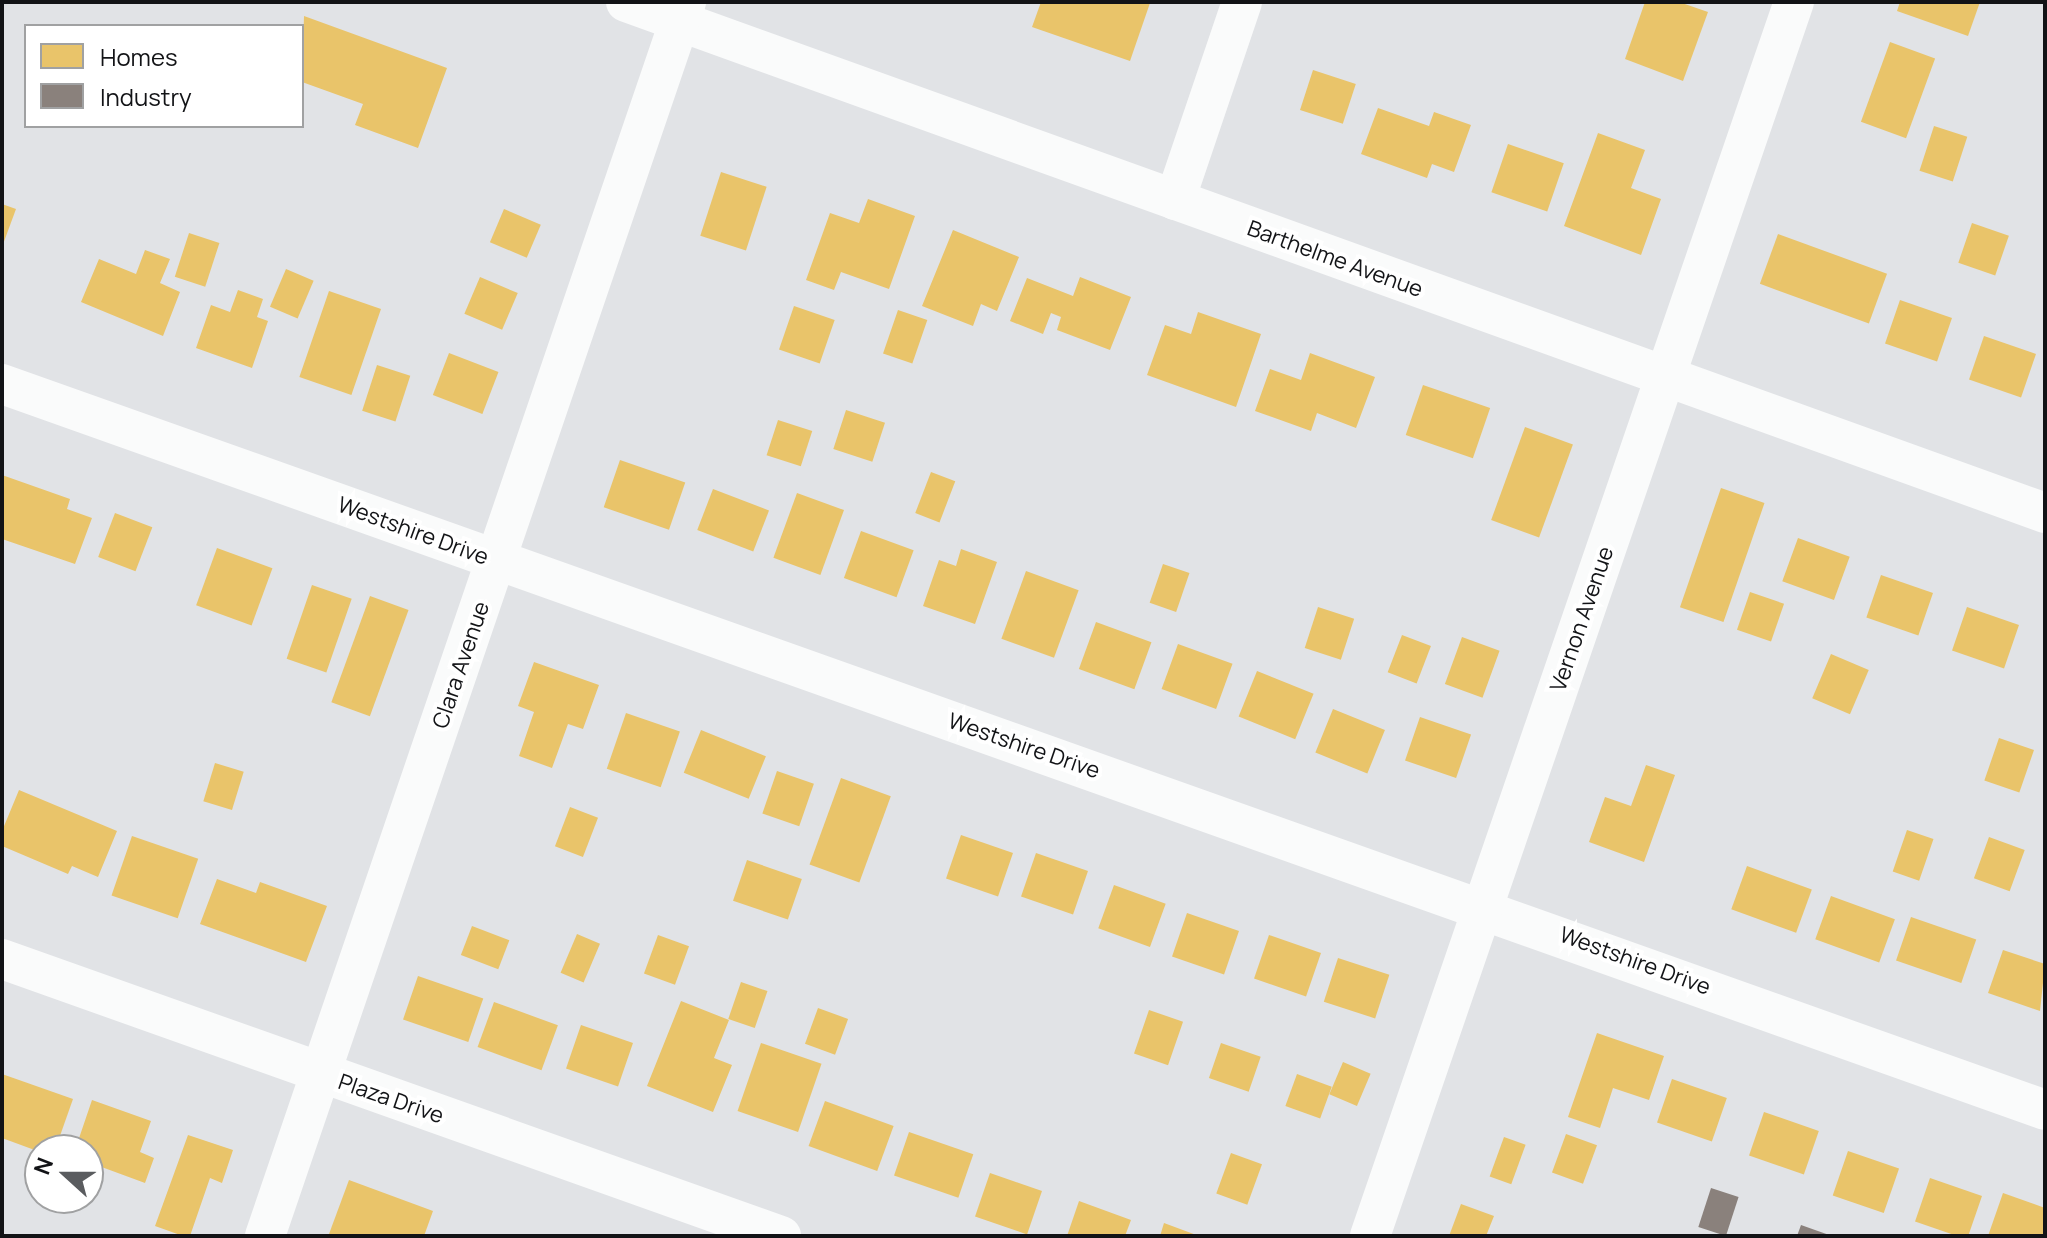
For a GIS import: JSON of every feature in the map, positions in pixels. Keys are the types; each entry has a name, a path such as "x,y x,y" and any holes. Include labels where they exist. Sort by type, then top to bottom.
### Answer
{"street":[{"name":"Barthelme Avenue","path":"626,2 683,11 1175,200 1664,380 2045,513"},
{"path":"1175,200 1242,2"},
{"name":"Vernon Avenue","path":"1370,1236 1794,2"},
{"name":"Clara Avenue","path":"265,1236 683,11"},
{"name":"Westshire Drive","path":"2,384 1483,906 2045,1110"},
{"name":"Plaza Drive","path":"2,959 781,1236"}],"building: Homes":[{"path":"1041,2 1150,3 1130,61 1032,27"},
{"path":"1645,2 1679,2 1708,12 1683,81 1625,59"},
{"path":"1900,2 1980,2 1968,36 1897,11"},
{"path":"304,16 447,68 418,148 355,125 363,104 304,83"},
{"path":"1890,42 1935,58 1906,138 1861,122"},
{"path":"1313,70 1356,84 1343,124 1300,110"},
{"path":"1378,108 1429,126 1434,112 1471,125 1454,172 1432,164 1427,178 1361,154"},
{"path":"1934,126 1967,137 1953,182 1919,171"},
{"path":"1598,133 1645,150 1631,188 1661,199 1641,255 1564,226"},
{"path":"1508,144 1564,163 1547,211 1491,192"},
{"path":"721,172 767,187 746,251 700,236"},
{"path":"868,199 915,216 889,289 841,272 834,290 806,280 830,213 859,223"},
{"path":"2,204 16,209 2,247"},
{"path":"504,209 541,225 527,258 490,242"},
{"path":"1972,223 2009,236 1995,275 1958,263"},
{"path":"953,230 1019,257 997,311 981,304 973,326 922,306"},
{"path":"189,233 219,243 205,287 175,277"},
{"path":"1778,234 1887,274 1869,323 1760,284"},
{"path":"145,250 170,259 160,283 180,292 163,336 81,302 99,259 136,274"},
{"path":"286,269 314,281 298,318 270,307"},
{"path":"480,277 518,293 502,330 464,314"},
{"path":"1080,277 1131,297 1110,350 1057,330 1061,317 1051,313 1043,334 1010,321 1027,278 1073,296"},
{"path":"238,290 263,299 257,317 268,321 252,368 196,348 211,305 230,312"},
{"path":"329,291 381,309 351,395 299,377"},
{"path":"1900,300 1952,318 1937,361 1885,343"},
{"path":"794,306 835,320 820,363 779,349"},
{"path":"898,310 927,320 912,364 883,353"},
{"path":"1198,312 1261,334 1236,407 1147,375 1165,325 1191,334"},
{"path":"1984,336 2036,354 2021,397 1969,379"},
{"path":"449,353 498,372 482,414 433,395"},
{"path":"1310,353 1375,377 1356,428 1317,413 1311,431 1255,411 1270,369 1301,380"},
{"path":"377,365 410,376 395,421 362,411"},
{"path":"1423,385 1490,408 1473,458 1406,435"},
{"path":"846,410 885,423 872,462 833,449"},
{"path":"778,420 812,431 801,466 767,455"},
{"path":"1525,427 1573,444 1539,537 1491,520"},
{"path":"620,460 685,482 669,530 604,507"},
{"path":"931,472 955,481 940,522 915,513"},
{"path":"2,475 70,499 67,509 92,518 75,564 2,539"},
{"path":"1721,488 1764,503 1723,622 1680,607"},
{"path":"713,489 769,511 753,552 697,530"},
{"path":"797,493 844,510 820,575 773,558"},
{"path":"115,513 152,527 135,571 98,557"},
{"path":"861,531 914,550 897,597 844,578"},
{"path":"1798,538 1850,557 1834,600 1782,581"},
{"path":"217,548 272,568 252,626 196,605"},
{"path":"961,549 997,562 975,624 923,606 939,560 956,566"},
{"path":"1163,564 1189,573 1176,612 1150,603"},
{"path":"1026,571 1079,590 1054,658 1001,639"},
{"path":"1881,575 1933,593 1918,635 1866,618"},
{"path":"312,585 352,599 326,672 287,659"},
{"path":"1750,592 1784,604 1771,642 1737,630"},
{"path":"370,596 409,610 370,716 331,702"},
{"path":"1318,607 1354,619 1341,660 1305,648"},
{"path":"1967,607 2019,625 2004,668 1952,650"},
{"path":"1096,622 1151,642 1134,689 1079,669"},
{"path":"1402,635 1431,646 1417,683 1388,672"},
{"path":"1462,637 1500,651 1482,698 1445,684"},
{"path":"1178,644 1233,664 1216,709 1162,689"},
{"path":"1831,654 1869,670 1850,714 1812,698"},
{"path":"534,662 599,685 583,729 568,724 552,768 519,756 534,712 518,706"},
{"path":"1257,671 1314,694 1295,739 1239,716"},
{"path":"1333,709 1385,730 1367,774 1315,753"},
{"path":"626,713 680,732 661,787 607,769"},
{"path":"1420,717 1471,735 1456,778 1405,760"},
{"path":"701,730 766,756 749,799 684,773"},
{"path":"1999,738 2034,750 2019,793 1984,781"},
{"path":"215,763 244,772 232,810 203,801"},
{"path":"1646,765 1675,775 1644,862 1589,842 1605,797 1631,806"},
{"path":"777,771 814,784 799,826 762,814"},
{"path":"841,778 891,796 859,883 810,864"},
{"path":"19,790 117,831 98,877 72,866 68,874 2,846 2,831"},
{"path":"570,807 598,818 583,857 555,846"},
{"path":"1907,830 1933,839 1919,881 1893,872"},
{"path":"961,835 1013,853 998,896 946,878"},
{"path":"132,836 198,859 178,918 111,896"},
{"path":"1989,837 2025,850 2010,891 1974,878"},
{"path":"1036,853 1088,871 1073,914 1021,896"},
{"path":"747,860 802,879 788,920 733,901"},
{"path":"1747,866 1812,890 1796,933 1731,909"},
{"path":"217,879 256,893 260,882 327,906 306,962 200,924"},
{"path":"1114,885 1166,904 1150,947 1098,928"},
{"path":"1831,896 1895,919 1879,962 1815,939"},
{"path":"1187,913 1239,931 1224,974 1172,956"},
{"path":"1911,917 1976,939 1961,983 1896,960"},
{"path":"472,926 509,940 498,969 461,955"},
{"path":"577,934 600,944 584,982 561,973"},
{"path":"658,935 689,946 675,985 644,974"},
{"path":"1269,935 1321,953 1306,996 1254,978"},
{"path":"2003,950 2045,964 2040,1011 1988,993"},
{"path":"1338,958 1389,975 1375,1018 1324,1002"},
{"path":"418,976 483,998 468,1042 403,1019"},
{"path":"741,982 767,991 755,1028 728,1019"},
{"path":"681,1001 729,1020 714,1058 732,1065 713,1112 647,1086"},
{"path":"494,1002 558,1025 541,1070 478,1047"},
{"path":"818,1008 848,1019 835,1055 805,1044"},
{"path":"1149,1010 1183,1022 1168,1065 1134,1053"},
{"path":"581,1025 633,1043 618,1086 566,1068"},
{"path":"1597,1033 1664,1056 1649,1100 1613,1088 1600,1128 1568,1117"},
{"path":"761,1043 822,1064 798,1132 738,1111"},
{"path":"1221,1043 1261,1057 1249,1092 1209,1078"},
{"path":"1343,1062 1371,1074 1357,1106 1329,1094"},
{"path":"2,1074 73,1099 61,1134 24,1134 24,1146 2,1138"},
{"path":"1297,1074 1332,1087 1320,1119 1285,1106"},
{"path":"1672,1079 1727,1098 1712,1141 1657,1122"},
{"path":"92,1100 151,1121 140,1152 154,1158 145,1183 104,1168 104,1134 80,1134"},
{"path":"825,1101 894,1126 877,1171 809,1146"},
{"path":"1764,1112 1819,1131 1804,1174 1749,1155"},
{"path":"909,1132 973,1154 958,1198 894,1175"},
{"path":"1566,1134 1597,1145 1583,1184 1552,1173"},
{"path":"188,1135 233,1150 222,1183 210,1178 190,1236 183,1236 155,1226"},
{"path":"1504,1137 1526,1145 1511,1184 1490,1176"},
{"path":"1848,1151 1899,1169 1884,1213 1833,1195"},
{"path":"1231,1153 1262,1164 1247,1205 1216,1193"},
{"path":"990,1173 1042,1191 1027,1234 975,1216"},
{"path":"1930,1178 1982,1196 1968,1236 1957,1236 1915,1221"},
{"path":"349,1180 433,1211 424,1236 329,1234"},
{"path":"2003,1193 2045,1208 2045,1236 1988,1236"},
{"path":"1079,1201 1131,1220 1125,1236 1067,1236"},
{"path":"1461,1204 1494,1216 1486,1236 1449,1236"},
{"path":"1164,1223 1199,1236 1160,1236"}],"building: Industry":[{"path":"1711,1188 1739,1197 1726,1236 1698,1227"},
{"path":"1801,1225 1832,1236 1797,1236"}]}
